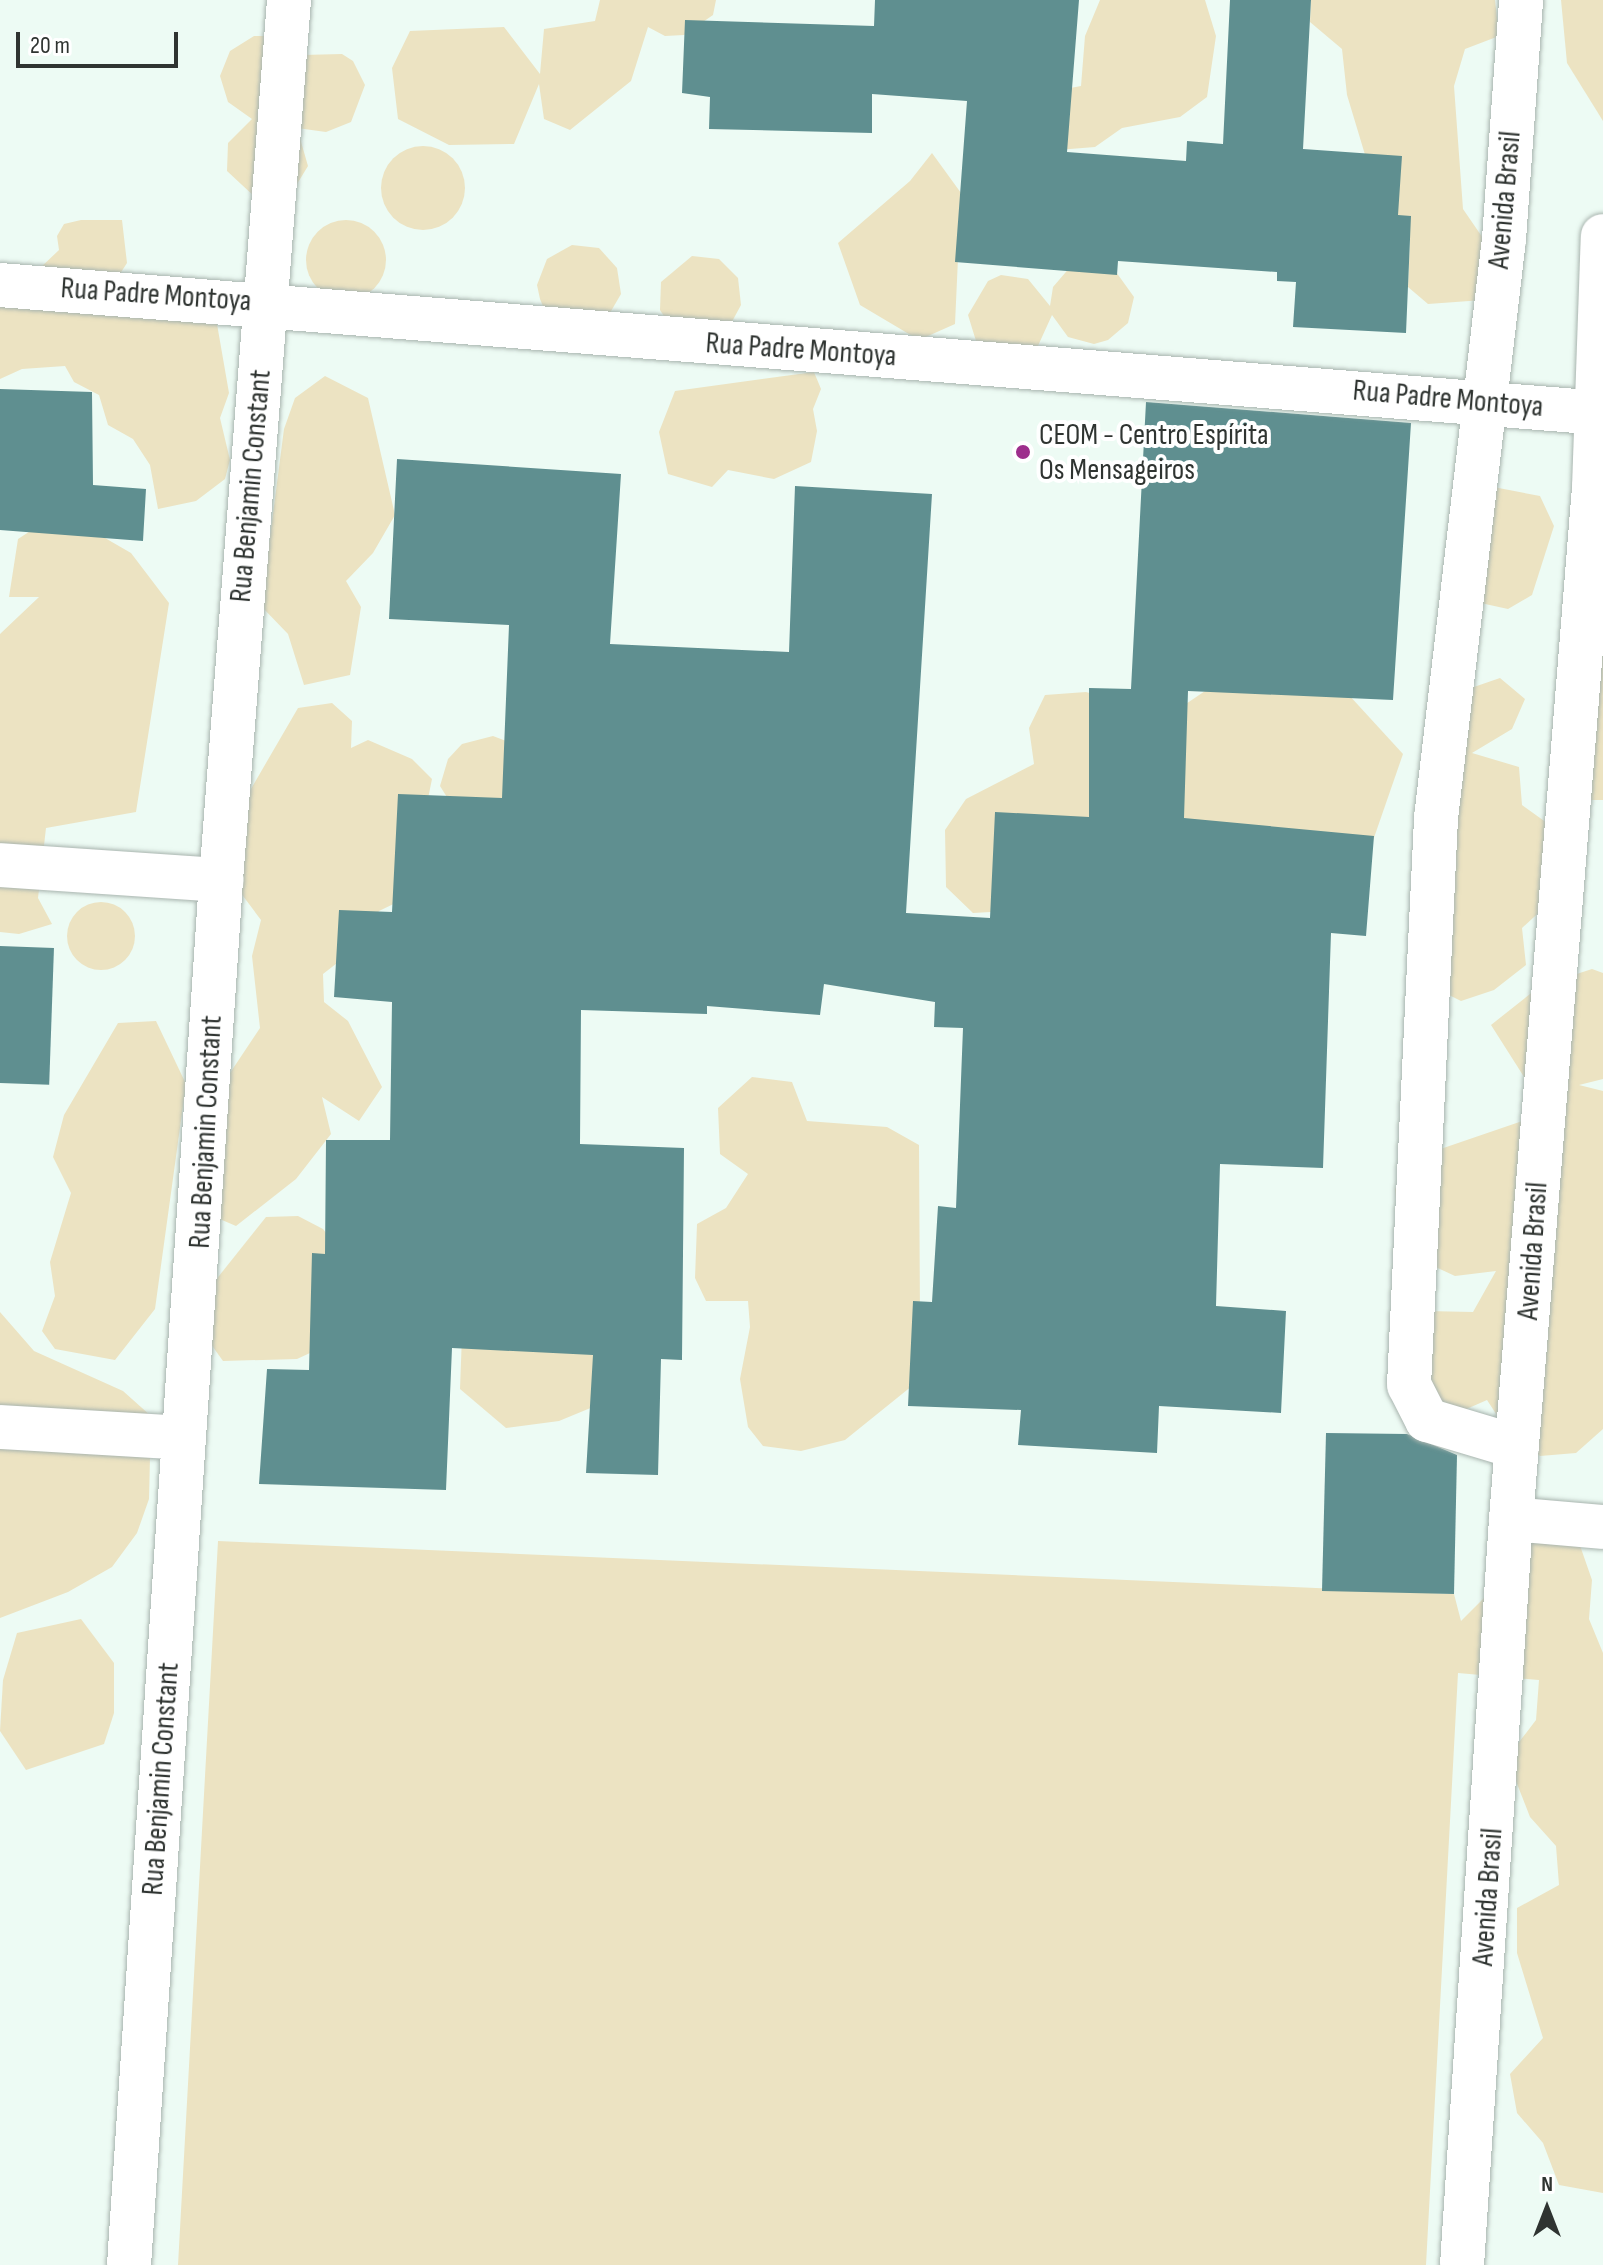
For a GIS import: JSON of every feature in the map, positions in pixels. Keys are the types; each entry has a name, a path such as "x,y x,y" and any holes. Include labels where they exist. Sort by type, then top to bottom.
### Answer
{"street":[{"name":"Rua Benjamin Constant","path":"129,2265 221,880 289,0"},
{"name":"Avenida Brasil","path":"1517,1447 1427,1420 1409,1385 1436,818 1504,239 1521,0"},
{"name":"Avenida Brasil","path":"1462,2265 1511,1519 1594,488 1603,236"},
{"name":"Rua Padre Montoya","path":"0,285 266,303 689,342 1483,400 1599,413"},
{"path":"0,865 221,880"},
{"path":"0,1427 183,1438"},
{"path":"1511,1519 1603,1527"}],"shaded area":[{"path":"600,0 716,0 713,15 684,35 665,36 648,27 631,81 570,130 544,119 539,84 514,144 449,145 398,119 392,68 410,31 504,27 540,74 544,29 595,21"},
{"path":"1100,0 1205,0 1216,36 1207,97 1180,117 1122,128 1095,147 1045,151 1060,90 1081,86 1085,36"},
{"path":"1311,0 1495,0 1499,36 1465,49 1454,86 1463,209 1498,260 1483,300 1428,304 1408,287 1410,241 1382,211 1347,95 1342,49 1310,22"},
{"path":"1561,0 1603,0 1603,121 1567,63"},
{"path":"254,36 268,36 302,55 342,54 353,61 365,85 351,122 326,132 297,128 308,166 294,189 256,198 227,171 228,143 252,119 228,102 220,76 230,51"},
{"path":"423,146 446,153 458,165 465,188 458,211 446,223 423,230 400,223 388,211 381,188 388,165 400,153"},
{"path":"932,153 961,193 955,324 919,340 860,305 838,243 910,181"},
{"path":"81,220 122,220 127,263 116,280 217,324 229,393 220,418 230,460 225,479 196,501 158,509 150,465 133,439 108,425 99,395 74,382 65,366 22,369 0,379 0,306 59,250 57,236 64,224"},
{"path":"346,220 361,223 374,232 383,245 386,260 383,275 374,288 361,297 346,300 331,297 318,288 309,275 306,260 309,245 318,232 331,223"},
{"path":"572,245 599,248 617,268 621,294 607,318 545,311 537,285 547,259"},
{"path":"692,256 719,259 738,278 741,305 728,329 667,321 660,310 661,282"},
{"path":"1111,265 1134,297 1128,323 1108,340 1094,344 1068,337 1052,315 1037,348 976,341 968,315 988,281 1001,275 1028,279 1050,306 1053,287 1071,266"},
{"path":"814,372 821,389 813,409 817,431 811,462 774,479 728,470 712,487 668,474 659,432 675,391"},
{"path":"325,376 368,398 395,515 373,553 346,581 361,607 350,675 304,685 288,634 261,606 284,429 295,398"},
{"path":"1483,485 1540,496 1554,526 1532,595 1508,609 1476,602"},
{"path":"35,528 105,538 131,553 169,603 136,812 46,828 38,898 52,924 19,934 0,932 0,634 39,597 9,597 18,539"},
{"path":"1603,575 1603,800 1590,800"},
{"path":"1500,678 1525,699 1512,729 1472,753 1519,767 1522,805 1547,823 1547,905 1522,928 1526,965 1494,990 1461,1001 1441,991 1436,893 1471,688"},
{"path":"1337,682 1403,754 1368,855 1194,847 1163,776 1168,716 1211,687"},
{"path":"1086,692 1118,701 1112,802 1008,911 973,913 946,887 945,830 966,799 1034,764 1029,728 1045,695"},
{"path":"332,703 352,721 351,748 368,740 412,759 432,779 408,897 379,911 364,942 323,974 324,1002 348,1021 382,1087 359,1121 322,1097 331,1134 296,1179 236,1226 208,1214 212,1100 260,1028 252,956 261,920 237,888 241,806 298,708"},
{"path":"493,736 527,749 547,794 455,810 440,786 448,759 462,744"},
{"path":"101,902 125,912 135,936 125,960 101,970 77,960 67,936 77,912"},
{"path":"1592,969 1603,973 1603,1079 1579,1085 1603,1091 1603,1429 1576,1453 1540,1456 1504,1426 1487,1400 1446,1418 1397,1390 1426,1311 1473,1312 1496,1271 1455,1276 1401,1251 1395,1189 1423,1155 1528,1119 1535,1094 1491,1025 1540,986"},
{"path":"156,1021 186,1084 155,1309 115,1360 55,1349 42,1331 55,1296 50,1262 71,1193 53,1157 64,1115 118,1023"},
{"path":"752,1077 792,1082 807,1121 887,1127 919,1145 920,1317 933,1369 845,1440 801,1451 763,1446 748,1427 740,1379 750,1327 748,1301 706,1301 695,1278 697,1224 726,1208 748,1174 720,1154 718,1108"},
{"path":"298,1216 323,1229 338,1248 323,1347 297,1359 223,1361 203,1333 203,1296 266,1217"},
{"path":"616,1306 605,1402 559,1421 506,1428 460,1389 462,1335"},
{"path":"0,1312 34,1351 123,1391 151,1416 149,1499 137,1533 112,1567 68,1592 0,1618"},
{"path":"1511,1529 1576,1534 1592,1580 1589,1619 1603,1653 1603,2193 1559,2185 1543,2143 1517,2113 1510,2074 1543,2038 1517,1953 1517,1908 1559,1885 1556,1846 1530,1817 1507,1758 1536,1720 1539,1680 1458,1673 1426,2265 178,2265 218,1541 1454,1594 1461,1621 1508,1574"},
{"path":"81,1619 114,1663 114,1713 104,1744 26,1770 0,1731 3,1680 17,1633"}],"building":[{"path":"875,0 1079,0 1067,152 1186,161 1187,141 1223,144 1230,0 1311,0 1303,149 1402,156 1398,215 1411,216 1406,333 1293,327 1296,282 1277,281 1277,272 1118,261 1117,275 955,262 967,101 872,94 872,133 709,129 710,97 682,93 685,20 874,26"},
{"path":"0,389 92,392 93,485 146,489 143,541 0,530"},
{"path":"1146,402 1411,423 1393,700 1188,691 1184,818 1374,836 1366,936 1331,933 1323,1168 1220,1164 1216,1306 1286,1311 1281,1413 1159,1406 1157,1453 1018,1445 1021,1410 908,1406 913,1301 932,1302 938,1206 956,1208 963,1028 934,1027 935,1002 824,984 820,1015 707,1006 707,1014 581,1010 580,1144 684,1148 682,1360 661,1359 658,1475 586,1473 593,1355 452,1348 446,1490 259,1484 267,1369 309,1370 312,1253 325,1254 326,1140 390,1140 392,1002 334,997 339,910 392,912 398,794 502,798 509,625 389,619 397,459 621,474 610,644 789,652 795,486 932,494 906,913 990,918 995,812 1089,817 1089,688 1131,689"},
{"path":"0,946 54,948 49,1085 0,1083"},
{"path":"1326,1433 1407,1434 1457,1455 1454,1594 1322,1591"}],"place":[{"name":"CEOM - Centro Espírita Os Mensageiros","path":"1023,452"}]}
